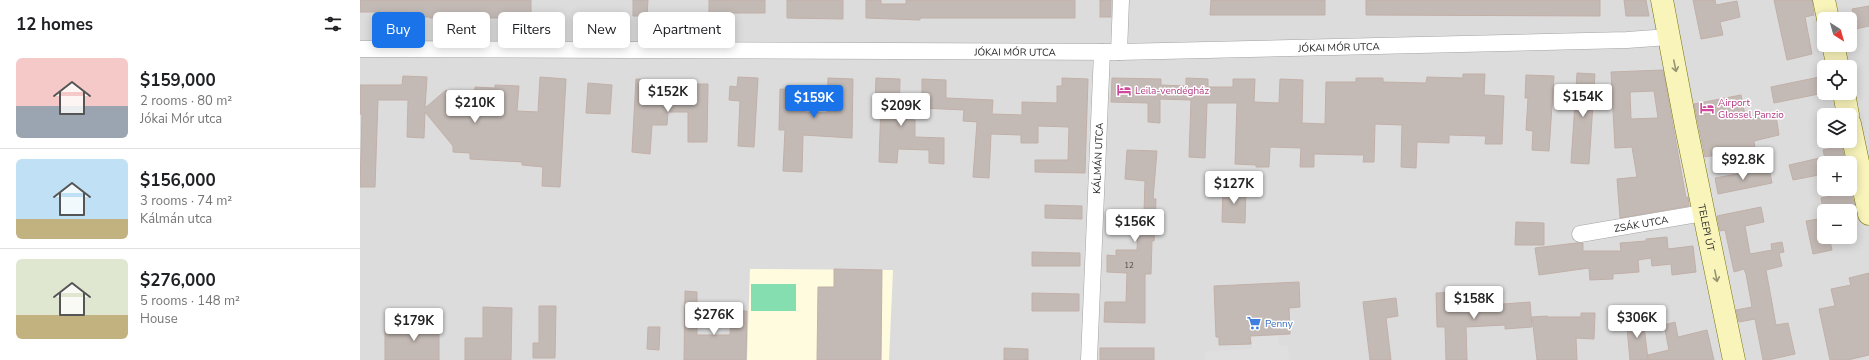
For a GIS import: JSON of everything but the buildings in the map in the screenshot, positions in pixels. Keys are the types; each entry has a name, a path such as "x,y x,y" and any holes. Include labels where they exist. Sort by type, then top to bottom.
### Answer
{"main road":[{"name":"TELEPI ÚT","path":"1662,0 1703,213 1734,360"},
{"path":"1824,0 1827,12"},
{"path":"1855,148 1869,214"}],"street":[{"path":"1119,52 1120,0"},
{"name":"JÓKAI MÓR UTCA","path":"360,49 1119,52 1627,40 1669,37"},
{"name":"KÁLMÁN UTCA","path":"1089,360 1102,52"},
{"name":"ZSÁK UTCA","path":"1580,234 1703,213"}],"shaded area":[{"path":"360,0 1869,0 1869,360 360,360"},
{"path":"750,269 893,270 889,360 747,360"},
{"path":"1278,336 1279,346 1288,346 1289,360 1205,360 1205,351 1252,349 1252,337"}],"green space":[{"path":"751,284 796,284 796,311 751,311"}],"place":[{"name":"Leila-vendégház","path":"1124,90"},
{"name":"Airport Glossel Panzio","path":"1707,108"},
{"name":"Penny","path":"1254,323"}]}
